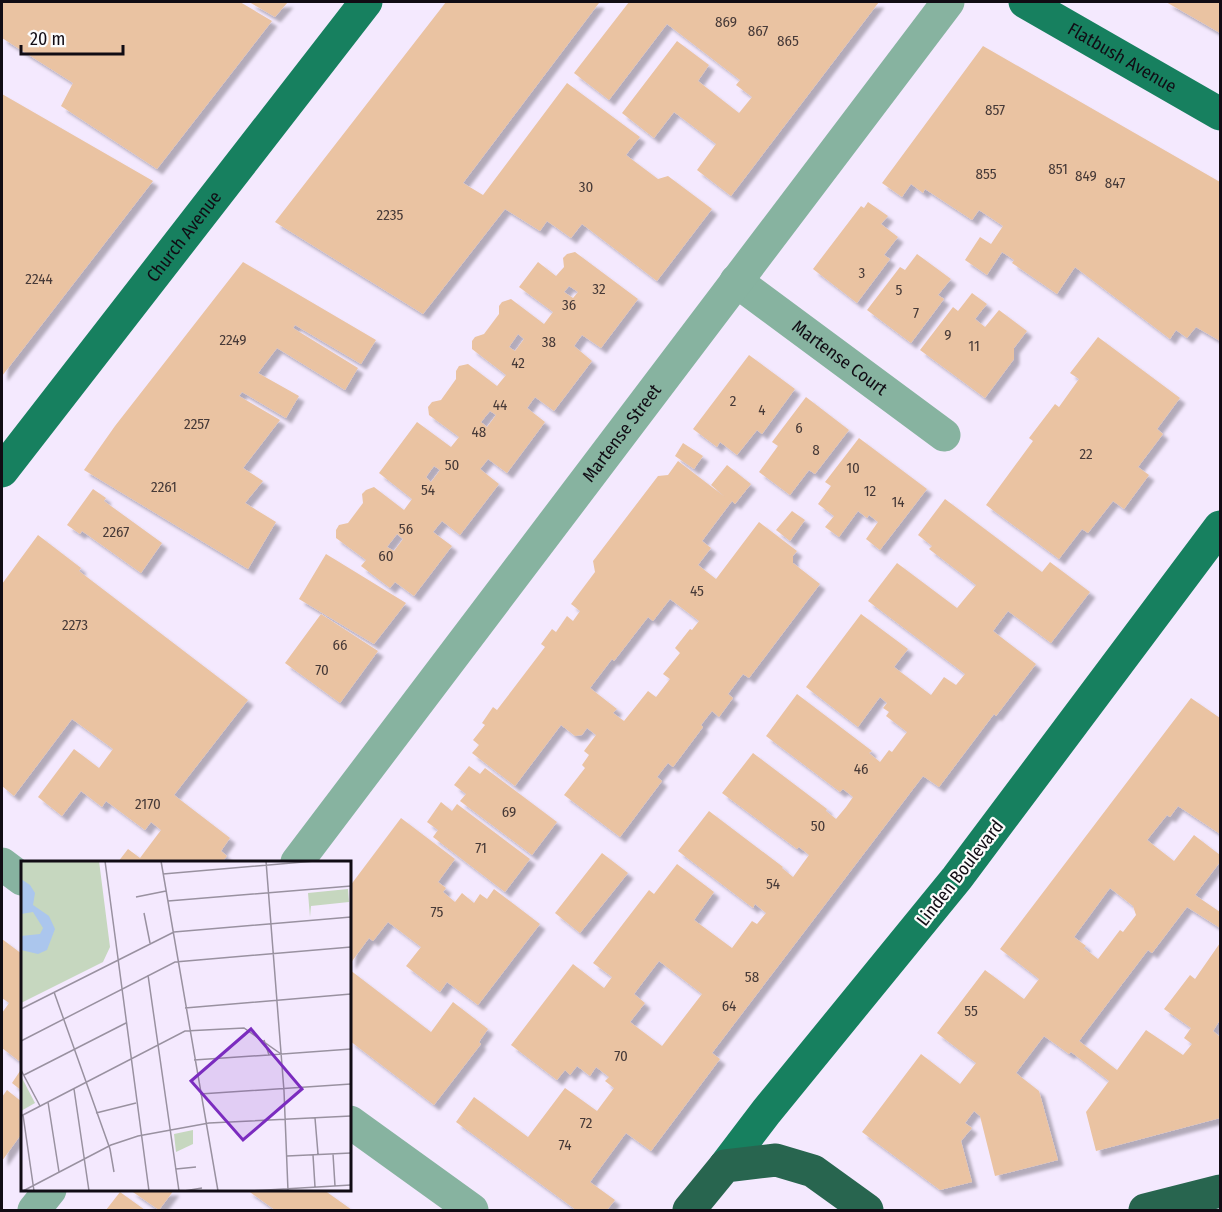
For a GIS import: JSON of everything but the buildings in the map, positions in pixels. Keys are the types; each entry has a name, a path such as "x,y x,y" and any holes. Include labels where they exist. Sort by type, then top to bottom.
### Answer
{"highway":[{"path":"725,1166 776,1160 813,1171 867,1210"},
{"name":"Linden Boulevard","path":"689,1210 725,1166"},
{"path":"1145,1210 1221,1191"}],"main road":[{"name":"Church Avenue","path":"2,471 366,2"},
{"name":"Flatbush Avenue","path":"1025,2 1221,114"},
{"name":"Linden Boulevard","path":"725,1166 766,1112 957,878 1221,527"}],"street":[{"name":"Martense Street","path":"298,861 948,2"},
{"name":"Martense Court","path":"736,281 944,435"},
{"path":"2,864 21,878"},
{"path":"351,1123 472,1210"},
{"path":"34,1210 49,1191"}]}
